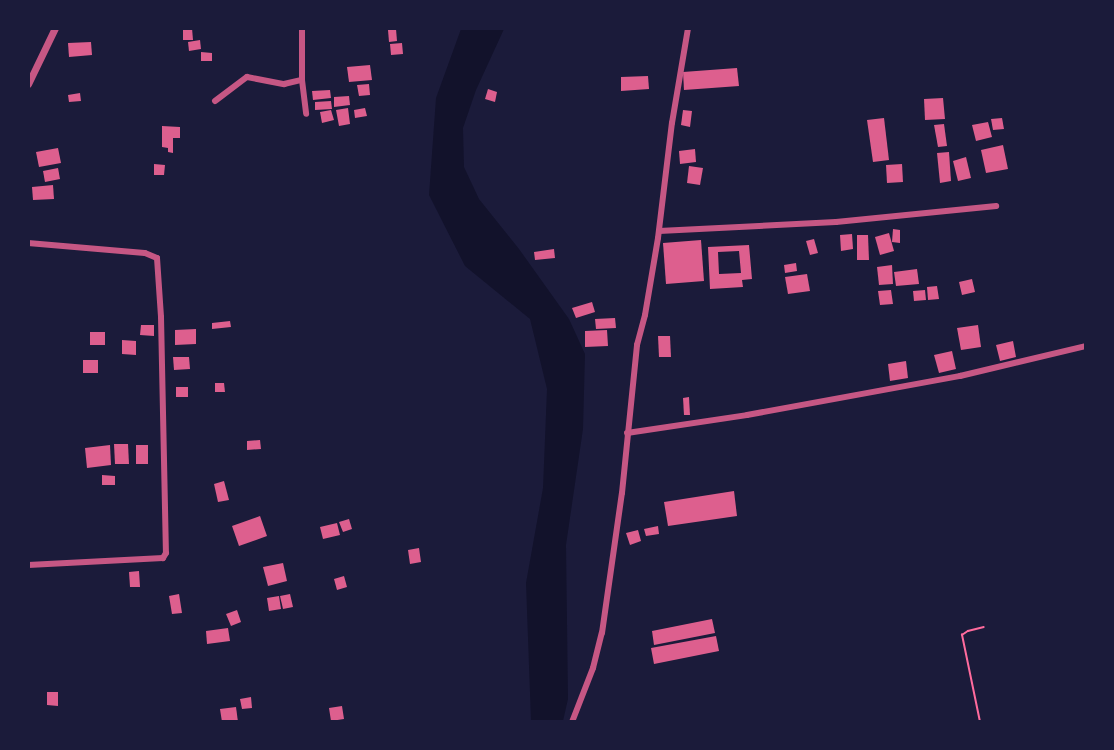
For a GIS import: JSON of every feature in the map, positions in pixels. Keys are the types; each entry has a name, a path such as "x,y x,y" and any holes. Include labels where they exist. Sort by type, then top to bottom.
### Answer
{"street":[{"path":"28,84 55,28"},
{"path":"302,28 302,80 306,114"},
{"path":"572,722 593,668 602,633 622,492 637,345 645,315 659,231 672,123 688,28"},
{"path":"214,101 247,77 284,84 302,80"},
{"path":"659,231 836,222 996,206"},
{"path":"28,243 145,253 157,258 161,317 166,553 163,558 28,565"},
{"path":"627,433 747,415 960,376 1086,346"}],"path":[{"path":"981,722 962,635 984,627"}],"shaded area":[{"path":"461,29 504,29 476,90 463,128 464,167 479,199 519,249 569,319 585,354 583,429 566,545 568,699 563,721 531,721 526,583 543,488 547,389 530,319 465,266 429,195 436,98"}],"building":[{"path":"183,28 192,28 193,40 183,40"},
{"path":"396,29 397,41 389,42 388,30"},
{"path":"200,40 201,49 189,51 188,42"},
{"path":"91,42 92,55 69,57 68,43"},
{"path":"402,43 403,54 391,55 390,44"},
{"path":"201,52 212,53 212,61 201,61"},
{"path":"370,65 372,80 349,82 347,67"},
{"path":"737,68 739,86 684,90 683,72"},
{"path":"648,76 649,89 621,91 621,77"},
{"path":"369,84 370,95 359,96 357,85"},
{"path":"488,89 497,92 495,102 485,99"},
{"path":"330,90 331,98 313,100 312,91"},
{"path":"80,93 81,101 69,102 68,95"},
{"path":"349,96 350,105 334,107 334,97"},
{"path":"943,98 945,119 925,120 924,99"},
{"path":"331,101 332,109 315,110 315,102"},
{"path":"348,108 350,124 339,126 336,110"},
{"path":"365,108 367,116 355,118 354,110"},
{"path":"331,110 334,120 322,123 320,112"},
{"path":"683,110 692,111 690,127 681,125"},
{"path":"884,118 889,160 873,162 867,120"},
{"path":"1002,118 1004,129 993,130 991,119"},
{"path":"988,122 992,137 976,141 972,125"},
{"path":"944,124 947,146 938,147 934,125"},
{"path":"162,126 180,127 180,138 173,138 173,153 168,152 168,148 162,147"},
{"path":"1003,145 1008,169 986,173 981,150"},
{"path":"58,148 61,163 39,167 36,152"},
{"path":"695,149 696,162 680,164 679,151"},
{"path":"949,152 951,181 940,183 937,153"},
{"path":"966,157 971,178 958,181 953,161"},
{"path":"154,164 165,165 164,175 154,175"},
{"path":"902,164 903,182 887,183 886,165"},
{"path":"689,166 703,168 700,185 687,183"},
{"path":"58,168 60,179 45,182 43,171"},
{"path":"53,185 54,199 33,200 32,187"},
{"path":"893,229 900,230 900,243 892,242"},
{"path":"889,233 894,251 880,255 875,237"},
{"path":"852,234 853,249 841,251 840,235"},
{"path":"857,235 868,235 869,260 857,260"},
{"path":"814,239 818,253 810,255 806,241"},
{"path":"701,240 704,281 666,284 663,243"},
{"path":"749,245 752,279 742,280 743,287 710,289 708,247","holes":["739,251 741,273 719,274 718,252"]},
{"path":"554,249 555,258 535,260 534,252"},
{"path":"796,263 797,271 785,273 784,265"},
{"path":"892,265 893,284 879,285 877,267"},
{"path":"917,269 919,284 896,286 894,272"},
{"path":"807,274 810,291 788,294 785,277"},
{"path":"972,279 975,292 962,295 959,282"},
{"path":"937,286 939,299 928,300 927,287"},
{"path":"891,290 893,304 880,305 878,291"},
{"path":"925,290 926,300 914,301 913,291"},
{"path":"592,302 595,312 576,318 572,308"},
{"path":"615,318 616,328 596,329 595,319"},
{"path":"230,321 231,327 212,329 212,323"},
{"path":"141,325 154,325 154,336 140,335"},
{"path":"978,325 981,347 961,350 957,328"},
{"path":"196,329 196,344 175,345 175,330"},
{"path":"607,330 608,346 585,347 585,331"},
{"path":"90,332 105,332 105,345 90,345"},
{"path":"658,336 670,336 671,357 659,357"},
{"path":"122,340 136,341 136,355 122,354"},
{"path":"1013,341 1016,357 1000,361 996,345"},
{"path":"952,351 956,369 939,373 934,355"},
{"path":"173,357 189,357 190,369 174,370"},
{"path":"83,360 98,360 98,373 83,373"},
{"path":"906,361 908,378 890,381 888,364"},
{"path":"215,383 224,383 225,392 215,392"},
{"path":"176,387 188,387 188,397 176,397"},
{"path":"689,397 690,415 684,415 683,398"},
{"path":"260,440 261,449 247,450 247,441"},
{"path":"114,444 128,444 129,464 115,464"},
{"path":"110,445 111,465 87,468 85,448"},
{"path":"136,445 148,445 148,464 136,464"},
{"path":"102,475 115,476 115,485 102,485"},
{"path":"224,481 229,500 218,502 214,484"},
{"path":"734,491 737,516 668,526 664,502"},
{"path":"260,516 267,536 239,546 232,526"},
{"path":"349,519 352,529 343,532 339,522"},
{"path":"337,523 340,535 323,539 320,527"},
{"path":"658,526 659,534 646,536 644,529"},
{"path":"638,530 641,541 630,545 626,533"},
{"path":"419,548 421,562 410,564 408,550"},
{"path":"283,563 287,581 268,586 263,567"},
{"path":"139,571 140,587 130,587 129,572"},
{"path":"344,576 347,587 337,590 334,579"},
{"path":"179,594 182,613 172,614 169,596"},
{"path":"290,594 293,607 283,609 280,596"},
{"path":"279,596 281,609 269,611 267,598"},
{"path":"237,610 241,622 231,626 226,614"},
{"path":"712,619 715,633 654,645 652,631"},
{"path":"228,628 230,641 207,644 206,631"},
{"path":"716,636 719,651 654,664 651,648"},
{"path":"47,692 58,692 58,706 47,705"},
{"path":"251,697 252,708 242,709 240,699"},
{"path":"342,706 344,719 331,721 329,708"},
{"path":"236,707 238,722 222,722 220,709"}]}
